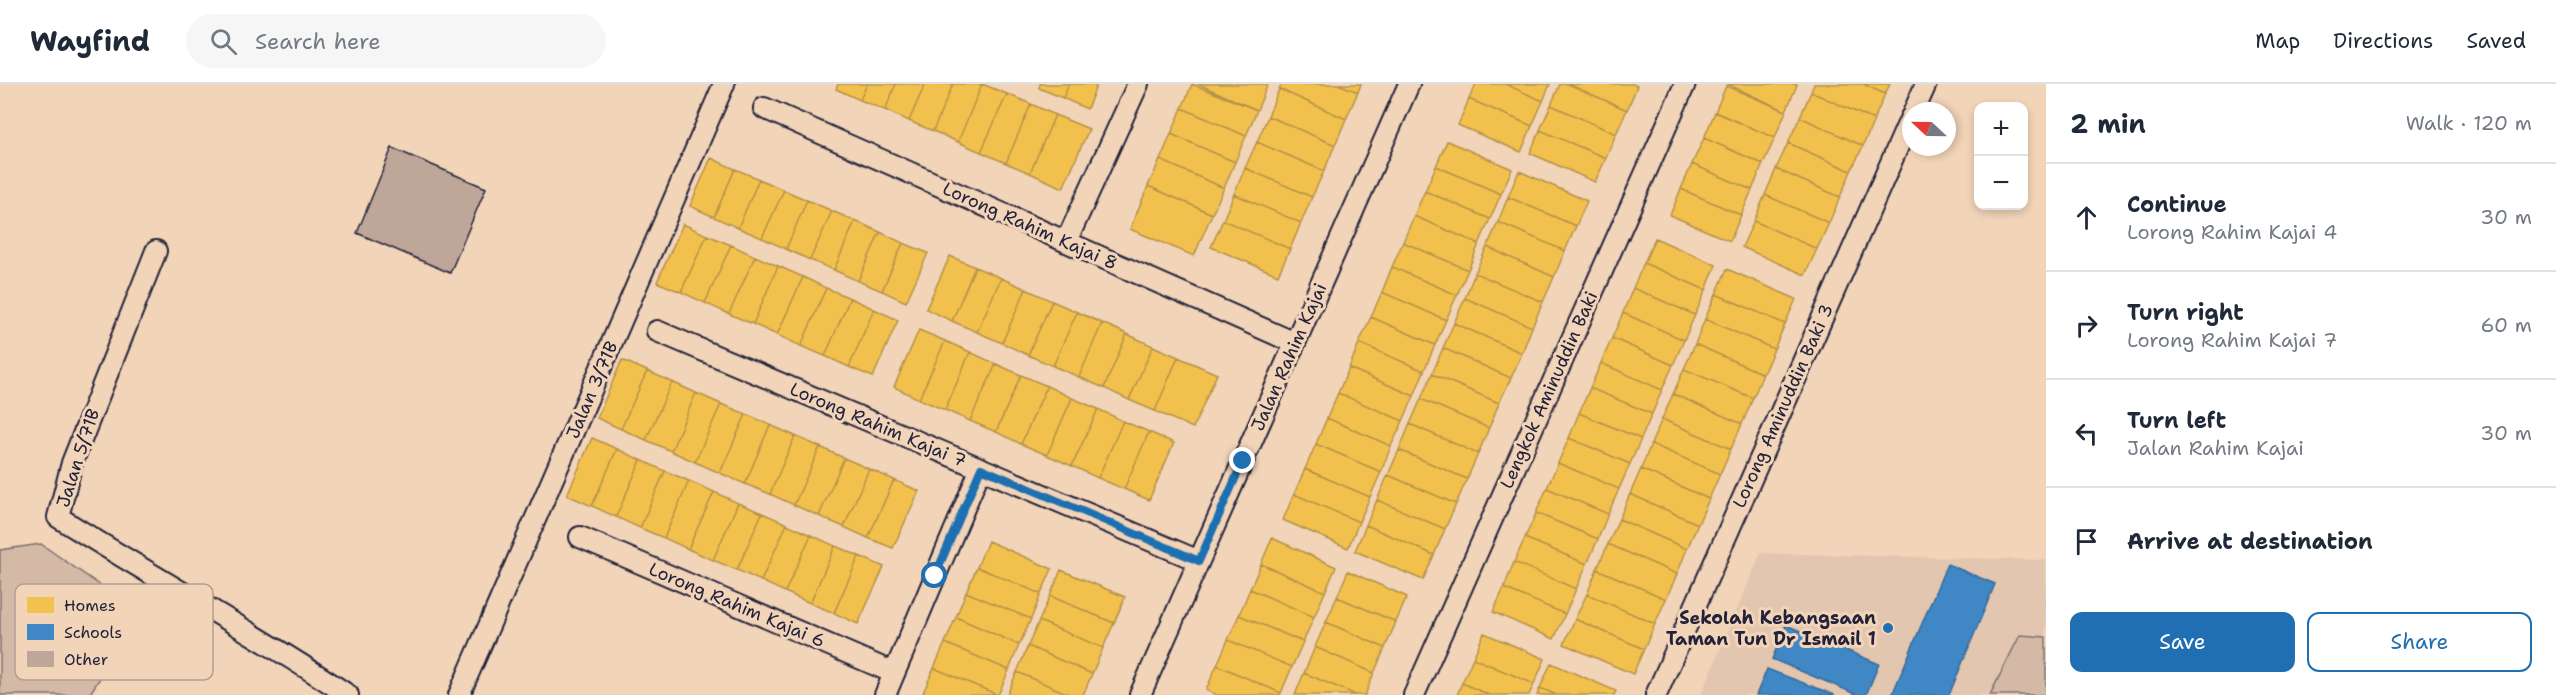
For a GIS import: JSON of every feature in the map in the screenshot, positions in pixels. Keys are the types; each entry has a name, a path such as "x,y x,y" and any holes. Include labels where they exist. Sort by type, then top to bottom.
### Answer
{"street":[{"name":"Jalan 3/71B","path":"459,695 724,84"},
{"path":"1066,242 1138,84"},
{"name":"Jalan Rahim Kajai","path":"1140,695 1409,84"},
{"name":"Lengkok Aminuddin Baki","path":"1414,695 1685,84"},
{"path":"1918,102 1926,84"},
{"name":"Lorong Rahim Kajai 8","path":"764,108 1295,343"},
{"name":"Lorong Aminuddin Baki 3","path":"1656,695 1902,137"},
{"name":"Jalan 5/71B","path":"156,250 72,463 58,517 165,584"},
{"name":"Lorong Rahim Kajai 7","path":"657,331 1199,561"},
{"path":"885,695 981,468"},
{"name":"Lorong Rahim Kajai 6","path":"580,537 894,673"},
{"name":"Jalan 5/71B","path":"213,611 286,653 348,695"}],"shaded area":[{"path":"41,544 98,584 15,584 15,680 99,680 89,695 0,695 0,550"},
{"name":"Sekolah Kebangsaan Taman Tun Dr Ismail 1","path":"1761,553 2046,560 2046,695 1701,695"},
{"path":"2020,635 2046,637 2046,695 1990,695"}],"building: Homes":[{"path":"838,84 867,84 860,100 836,89"},
{"path":"867,84 896,84 885,110 860,100"},
{"path":"896,84 925,84 909,121 885,110"},
{"path":"925,84 953,84 933,131 909,121"},
{"path":"953,84 982,84 958,142 933,131"},
{"path":"982,84 1007,94 981,152 958,142"},
{"path":"1040,84 1069,84 1063,98 1039,88"},
{"path":"1069,84 1097,84 1087,109 1063,98"},
{"path":"1192,84 1257,110 1246,136 1182,108"},
{"path":"1198,84 1268,84 1257,110"},
{"path":"1282,84 1338,84 1358,92 1346,119 1279,89"},
{"path":"1338,84 1361,84 1358,92"},
{"path":"1476,84 1505,84 1543,101 1532,126 1469,99"},
{"path":"1505,84 1550,84 1543,101"},
{"path":"1560,84 1568,84 1627,110 1616,134 1551,105"},
{"path":"1568,84 1633,84 1637,86 1627,110"},
{"path":"1727,84 1794,84 1797,85 1786,111"},
{"path":"1814,84 1863,84 1885,94 1874,120 1811,92"},
{"path":"1863,84 1890,84 1885,94"},
{"path":"1726,86 1786,111 1775,138 1715,112"},
{"path":"1279,89 1346,119 1335,145 1268,116"},
{"path":"1811,92 1874,120 1863,146 1800,117"},
{"path":"1007,94 1031,104 1006,163 981,152"},
{"path":"1469,99 1532,126 1521,152 1458,125"},
{"path":"1031,104 1055,115 1030,173 1006,163"},
{"path":"1551,105 1616,134 1606,158 1540,130"},
{"path":"1182,108 1246,136 1235,162 1171,134"},
{"path":"1715,112 1775,138 1763,164 1704,138"},
{"path":"1055,115 1089,129 1063,188 1030,173"},
{"path":"1268,116 1335,145 1324,171 1257,142"},
{"path":"1800,117 1863,146 1851,171 1788,143"},
{"path":"1540,130 1606,158 1595,182 1530,153"},
{"path":"1171,134 1235,162 1224,188 1160,160"},
{"path":"1704,138 1763,164 1752,190 1692,164"},
{"path":"1447,141 1512,169 1501,194 1436,166"},
{"path":"1257,142 1324,171 1312,197 1245,168"},
{"path":"1788,143 1851,171 1840,197 1776,169"},
{"path":"711,158 735,169 714,217 690,206"},
{"path":"1160,160 1224,188 1212,214 1148,186"},
{"path":"1692,164 1752,190 1741,215 1681,189"},
{"path":"1436,166 1501,194 1490,219 1425,191"},
{"path":"1245,168 1312,197 1301,223 1234,194"},
{"path":"735,169 759,179 738,228 714,217"},
{"path":"1776,169 1840,197 1829,223 1765,195"},
{"path":"1519,171 1587,201 1576,226 1508,197"},
{"path":"759,179 784,190 762,238 738,228"},
{"path":"1148,186 1212,214 1194,256 1130,229"},
{"path":"1681,189 1741,215 1730,241 1670,215"},
{"path":"784,190 807,200 786,249 762,238"},
{"path":"1425,191 1490,219 1479,244 1414,216"},
{"path":"1234,194 1301,223 1290,249 1223,220"},
{"path":"1765,195 1829,223 1817,249 1754,221"},
{"path":"1508,197 1576,226 1565,251 1498,222"},
{"path":"807,200 832,211 810,260 786,249"},
{"path":"832,211 855,221 834,270 810,260"},
{"path":"1414,216 1479,244 1468,270 1403,242"},
{"path":"1223,220 1290,249 1278,275 1211,247"},
{"path":"855,221 880,232 858,281 834,270"},
{"path":"1754,221 1817,249 1805,275 1742,247"},
{"path":"1498,222 1565,251 1554,277 1487,247"},
{"path":"683,224 707,235 681,292 657,282"},
{"path":"880,232 903,243 882,291 858,281"},
{"path":"707,235 731,245 705,303 681,292"},
{"path":"1655,238 1716,265 1706,290 1644,263"},
{"path":"1403,242 1468,270 1457,295 1392,267"},
{"path":"903,243 928,253 906,302 882,291"},
{"path":"731,245 755,256 729,314 705,303"},
{"path":"1487,247 1554,277 1543,302 1475,273"},
{"path":"755,256 778,266 753,324 729,314"},
{"path":"950,256 975,267 952,321 926,309"},
{"path":"1644,263 1706,290 1695,315 1633,288"},
{"path":"778,266 803,277 777,335 753,324"},
{"path":"975,267 1001,278 977,332 952,321"},
{"path":"1392,267 1457,295 1446,320 1382,292"},
{"path":"1727,269 1796,299 1785,324 1716,294"},
{"path":"1475,273 1543,302 1532,327 1465,298"},
{"path":"803,277 826,288 801,346 777,335"},
{"path":"1001,278 1026,289 1002,343 977,332"},
{"path":"826,288 850,298 825,356 801,346"},
{"path":"1633,288 1695,315 1684,340 1623,313"},
{"path":"1026,289 1052,301 1028,355 1002,343"},
{"path":"1382,292 1446,320 1435,345 1371,317"},
{"path":"1716,294 1785,324 1774,349 1705,319"},
{"path":"850,298 874,309 849,367 825,356"},
{"path":"1465,298 1532,327 1522,353 1454,323"},
{"path":"1052,301 1077,312 1053,366 1028,355"},
{"path":"874,309 898,320 873,377 849,367"},
{"path":"1077,312 1102,323 1079,377 1053,366"},
{"path":"1623,313 1684,340 1673,365 1612,338"},
{"path":"1371,317 1435,345 1424,371 1359,343"},
{"path":"1705,319 1774,349 1763,374 1695,344"},
{"path":"1102,323 1127,334 1104,388 1079,377"},
{"path":"1454,323 1522,353 1511,378 1443,348"},
{"path":"919,330 945,341 919,399 894,387"},
{"path":"1127,334 1153,346 1129,400 1104,388"},
{"path":"1612,338 1673,365 1662,390 1601,363"},
{"path":"945,341 970,352 945,410 919,399"},
{"path":"1359,343 1424,371 1414,396 1349,368"},
{"path":"1695,344 1763,374 1753,398 1684,369"},
{"path":"1153,346 1178,357 1155,411 1129,400"},
{"path":"1443,348 1511,378 1499,403 1432,374"},
{"path":"970,352 996,364 970,421 945,410"},
{"path":"1178,357 1217,374 1193,428 1155,411"},
{"path":"622,360 647,371 621,429 597,418"},
{"path":"1601,363 1662,390 1652,414 1590,388"},
{"path":"996,364 1021,375 996,432 970,421"},
{"path":"1349,368 1414,396 1403,421 1338,393"},
{"path":"1684,369 1753,398 1742,424 1673,394"},
{"path":"647,371 672,382 646,440 621,429"},
{"path":"1432,374 1499,403 1489,428 1421,399"},
{"path":"1021,375 1047,386 1021,444 996,432"},
{"path":"672,382 696,393 671,451 646,440"},
{"path":"1047,386 1072,398 1047,455 1021,444"},
{"path":"1590,388 1652,414 1641,439 1579,413"},
{"path":"696,393 721,404 695,462 671,451"},
{"path":"1338,393 1403,421 1391,446 1327,418"},
{"path":"1673,394 1742,424 1731,449 1662,419"},
{"path":"1072,398 1098,409 1072,466 1047,455"},
{"path":"1421,399 1489,428 1478,454 1410,424"},
{"path":"721,404 746,414 720,473 695,462"},
{"path":"1098,409 1123,421 1098,478 1072,466"},
{"path":"1579,413 1641,439 1630,464 1569,438"},
{"path":"746,414 770,425 745,484 720,473"},
{"path":"1327,418 1391,446 1381,472 1316,444"},
{"path":"1662,419 1731,449 1720,474 1651,444"},
{"path":"1123,421 1149,432 1124,489 1098,478"},
{"path":"1410,424 1478,454 1467,479 1399,450"},
{"path":"770,425 795,436 770,494 745,484"},
{"path":"1149,432 1174,443 1149,500 1124,489"},
{"path":"795,436 820,447 794,505 770,494"},
{"path":"592,438 617,449 592,506 567,495"},
{"path":"1569,438 1630,464 1619,489 1558,463"},
{"path":"1316,444 1381,472 1370,497 1305,469"},
{"path":"1651,444 1720,474 1709,499 1641,469"},
{"path":"820,447 844,458 819,516 794,505"},
{"path":"617,449 641,460 616,517 592,506"},
{"path":"1399,450 1467,479 1456,504 1388,475"},
{"path":"844,458 869,469 844,527 819,516"},
{"path":"641,460 665,471 640,528 616,517"},
{"path":"1558,463 1619,489 1608,514 1547,488"},
{"path":"869,469 894,480 868,538 844,527"},
{"path":"1305,469 1370,497 1359,522 1294,494"},
{"path":"1641,469 1709,499 1698,524 1630,494"},
{"path":"665,471 689,481 664,538 640,528"},
{"path":"1388,475 1456,504 1445,529 1377,500"},
{"path":"894,480 919,491 893,548 868,538"},
{"path":"689,481 714,492 688,549 664,538"},
{"path":"1547,488 1608,514 1598,539 1536,513"},
{"path":"714,492 738,503 713,560 688,549"},
{"path":"1294,494 1359,522 1348,548 1283,520"},
{"path":"1630,494 1698,524 1687,549 1619,519"},
{"path":"1377,500 1445,529 1434,555 1366,525"},
{"path":"738,503 762,513 737,570 713,560"},
{"path":"762,513 787,524 761,581 737,570"},
{"path":"1536,513 1598,539 1587,564 1525,538"},
{"path":"1619,519 1687,549 1677,574 1608,544"},
{"path":"787,524 811,535 785,592 761,581"},
{"path":"1366,525 1434,555 1423,580 1355,551"},
{"path":"811,535 835,546 810,603 785,592"},
{"path":"1272,538 1336,567 1325,592 1261,564"},
{"path":"1525,538 1587,564 1576,589 1514,562"},
{"path":"988,541 1052,569 1041,594 977,567"},
{"path":"1608,544 1677,574 1666,599 1597,569"},
{"path":"835,546 859,556 834,613 810,603"},
{"path":"859,556 884,567 858,624 834,613"},
{"path":"1514,562 1576,589 1565,614 1504,588"},
{"path":"1261,564 1325,592 1314,617 1250,589"},
{"path":"977,567 1041,594 1031,619 966,592"},
{"path":"1597,569 1666,599 1655,624 1587,594"},
{"path":"1061,570 1125,597 1114,623 1050,596"},
{"path":"1348,571 1407,597 1396,622 1337,597"},
{"path":"1504,588 1565,614 1554,639 1493,612"},
{"path":"1250,589 1314,617 1303,642 1239,615"},
{"path":"966,592 1031,619 1019,645 956,617"},
{"path":"1587,594 1655,624 1644,649 1575,619"},
{"path":"1050,596 1114,623 1103,648 1039,621"},
{"path":"1337,597 1396,622 1385,648 1326,622"},
{"path":"1239,615 1303,642 1292,667 1228,640"},
{"path":"956,617 1019,645 1009,670 945,643"},
{"path":"1575,619 1644,649 1633,674 1564,644"},
{"path":"1039,621 1103,648 1092,674 1028,646"},
{"path":"1326,622 1385,648 1374,673 1315,647"},
{"path":"1484,633 1545,659 1534,684 1473,658"},
{"path":"1228,640 1292,667 1281,693 1217,665"},
{"path":"945,643 1009,670 998,695 934,668"},
{"path":"1028,646 1092,674 1083,695 1071,695 1017,672"},
{"path":"1315,647 1374,673 1365,695 1356,695 1304,673"},
{"path":"1473,658 1534,684 1529,695 1489,695 1462,683"},
{"path":"1551,663 1616,691 1614,695 1557,695 1540,688"},
{"path":"1217,665 1281,693 1280,695 1217,695 1206,690"},
{"path":"934,668 998,695 928,695 923,693"},
{"path":"1017,672 1071,695 1007,695"},
{"path":"1304,673 1356,695 1295,695"},
{"path":"1462,683 1489,695 1457,695"},
{"path":"1540,688 1557,695 1537,695"}],"building: Schools":[{"path":"1947,564 1995,584 1949,695 1892,695"},
{"path":"1786,625 1879,664 1866,695 1858,695 1772,659"},
{"path":"1767,669 1835,695 1756,695"}],"building: Other":[{"path":"392,148 486,188 450,273 357,233"}],"place":[{"name":"Sekolah Kebangsaan Taman Tun Dr Ismail 1","path":"1888,628"}],"route":[{"path":"935,576 981,468 1199,561 1243,461"}]}
